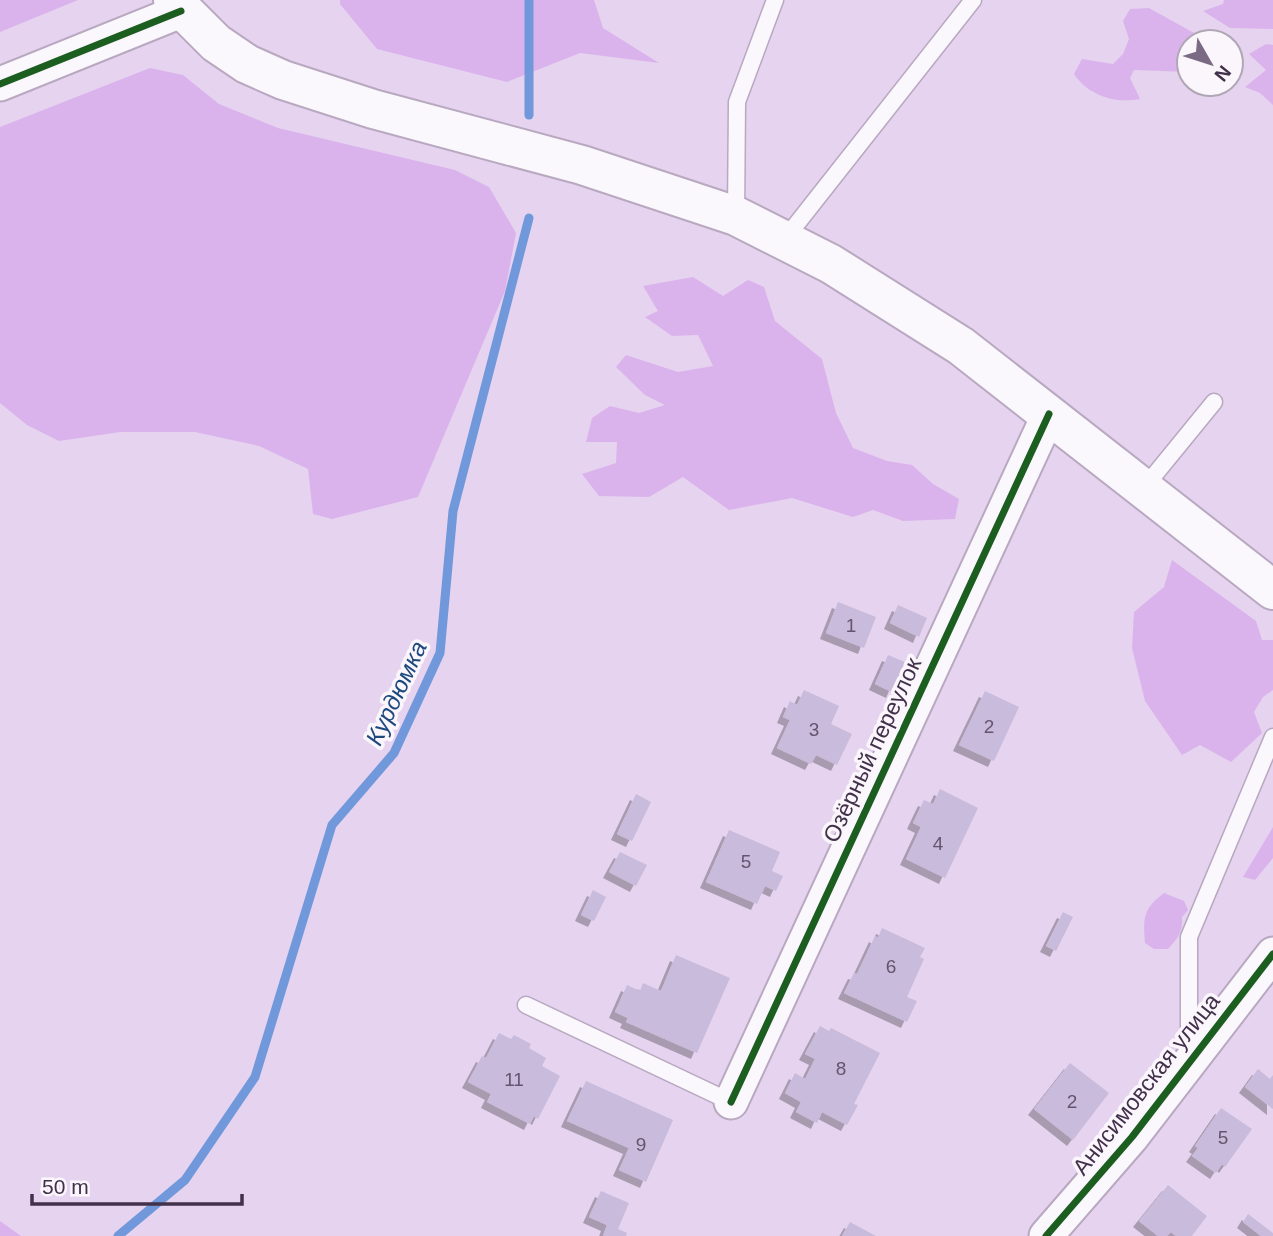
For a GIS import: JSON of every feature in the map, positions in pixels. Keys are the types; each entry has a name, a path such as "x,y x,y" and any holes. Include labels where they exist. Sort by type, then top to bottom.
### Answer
{"main road":[{"path":"177,6 216,43 247,64 283,80 373,110 582,165 736,216 831,264 907,309 1049,414 1273,590"}],"street":[{"path":"0,84 177,6"},
{"name":"Озёрный переулок","path":"731,1102 1049,414"},
{"name":"Анисимовская улица","path":"1046,1236 1132,1137 1273,954"}],"lane":[{"path":"736,216 737,102 775,0"},
{"path":"783,240 973,0"},
{"path":"1143,489 1214,402"},
{"path":"1189,1061 1189,937 1273,737"},
{"path":"526,1005 731,1102"}],"shaded area":[{"path":"0,0 78,0 0,32"},
{"path":"340,0 594,0 603,28 659,63 580,53 507,82 377,49 340,4"},
{"path":"1224,0 1273,0 1273,29 1230,28 1203,11 1223,4"},
{"path":"1149,8 1185,28 1175,28 1175,71 1134,70 1130,78 1140,99 1111,99 1094,92 1074,74 1082,59 1113,64 1123,54 1129,39 1123,21 1130,9"},
{"path":"1266,44 1273,45 1273,105 1260,93 1245,87 1266,70 1249,54"},
{"path":"150,68 183,75 219,104 278,128 455,170 489,187 516,233 505,291 418,497 332,519 313,514 308,469 259,446 195,432 120,432 59,441 27,425 0,403 0,127"},
{"path":"693,277 723,296 748,280 764,287 775,321 822,359 836,413 853,448 887,461 912,465 933,484 959,499 955,519 903,521 873,510 853,517 792,498 729,510 683,477 649,497 599,496 582,474 616,463 617,442 586,442 592,418 610,406 639,413 665,405 645,395 616,367 626,355 678,372 713,366 698,335 672,336 645,317 658,311 643,286"},
{"path":"1172,560 1256,621 1262,640 1273,640 1273,690 1263,697 1254,712 1262,733 1231,762 1200,745 1182,755 1145,701 1132,648 1134,612 1164,587"},
{"path":"1273,827 1273,858 1255,880 1243,877"},
{"path":"1164,893 1184,901 1188,910 1182,917 1181,931 1172,945 1168,949 1154,949 1145,943 1146,914"},
{"path":"0,1221 21,1236 0,1236"}],"building":[{"path":"838,602 876,617 864,648 826,633"},
{"path":"898,605 927,618 919,637 890,623"},
{"path":"888,655 905,662 892,692 875,684"},
{"path":"804,690 839,706 831,724 852,734 837,765 816,755 811,764 777,748 790,720 783,717 790,701 797,705"},
{"path":"985,691 1019,707 994,761 959,745"},
{"path":"940,789 978,808 945,878 906,859 921,827 913,823 924,800 933,804"},
{"path":"636,794 651,802 632,841 617,834"},
{"path":"729,830 780,852 772,871 783,876 776,891 765,886 757,904 706,882"},
{"path":"620,852 647,865 636,886 609,872"},
{"path":"593,890 606,897 594,921 581,915"},
{"path":"1063,912 1073,917 1056,951 1046,946"},
{"path":"882,928 925,948 920,957 924,959 907,997 917,1001 907,1022 844,993"},
{"path":"676,955 730,978 697,1053 626,1022 628,1018 615,1012 627,985 640,991 643,983 661,991"},
{"path":"820,1026 829,1031 831,1028 880,1053 854,1104 858,1105 847,1125 822,1112 817,1123 796,1112 801,1102 785,1093 795,1073 805,1079 815,1059 805,1054"},
{"path":"499,1033 511,1039 514,1035 531,1044 529,1048 546,1058 542,1066 560,1076 538,1119 534,1116 530,1124 487,1102 491,1094 468,1082 482,1056 486,1058"},
{"path":"1070,1063 1109,1093 1073,1140 1034,1109"},
{"path":"1258,1069 1270,1079 1273,1075 1273,1109 1245,1087"},
{"path":"586,1081 673,1120 646,1182 619,1170 629,1148 567,1121"},
{"path":"1221,1108 1252,1129 1225,1167 1222,1164 1216,1173 1192,1156 1198,1148 1195,1146"},
{"path":"1168,1185 1207,1216 1192,1236 1176,1236 1171,1232 1167,1236 1158,1236 1139,1221"},
{"path":"601,1191 629,1203 618,1229 627,1233 626,1236 603,1236 607,1225 589,1217"},
{"path":"1248,1214 1273,1233 1273,1236 1261,1236 1243,1222"},
{"path":"850,1222 876,1236 842,1236"}],"waterway":[{"name":"Курдюмка","path":"529,0 529,115"},
{"name":"Курдюмка","path":"118,1236 185,1180 255,1077 332,825 394,753 440,653 453,511 529,218"}],"cycle path":[{"path":"0,84 181,11"},
{"path":"731,1102 1049,414"},
{"path":"1046,1236 1132,1137 1273,954"}]}
